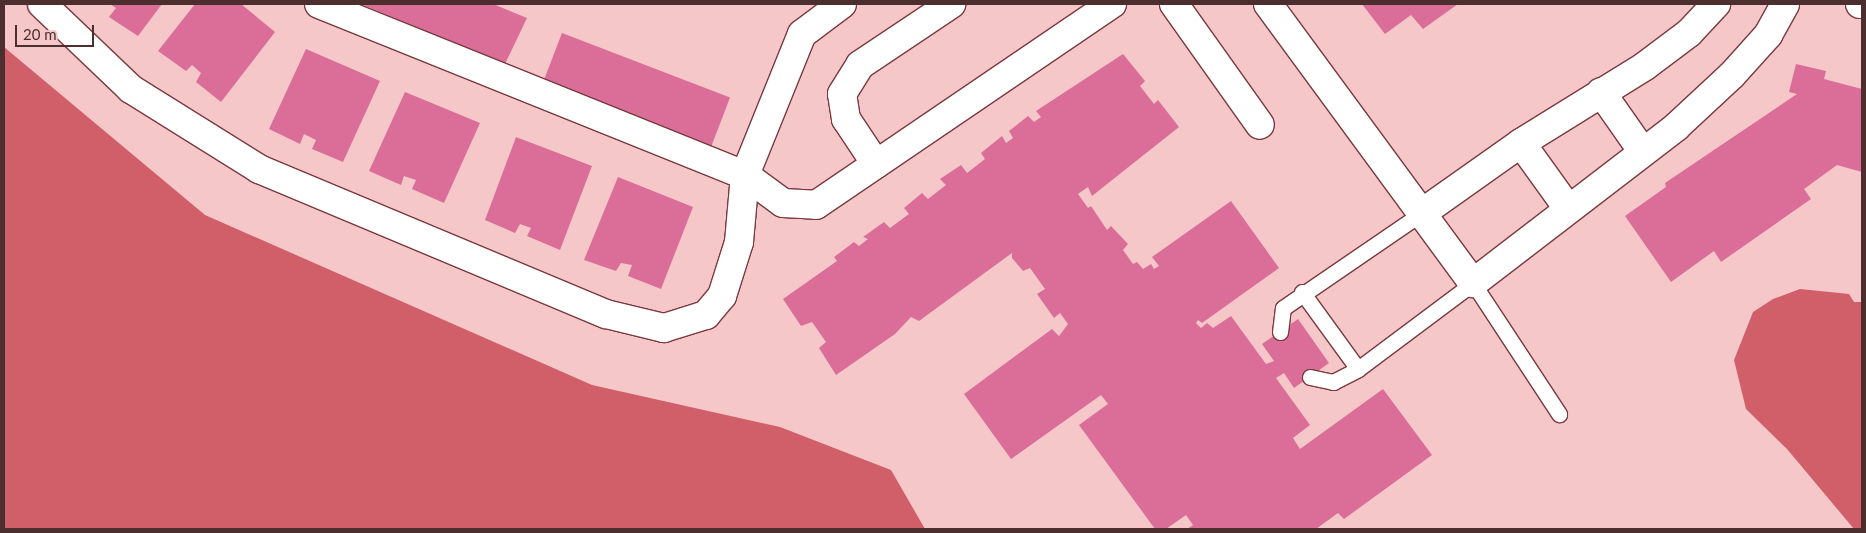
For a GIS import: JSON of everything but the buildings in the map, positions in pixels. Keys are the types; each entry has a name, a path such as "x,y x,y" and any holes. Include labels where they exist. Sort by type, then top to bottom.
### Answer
{"street":[{"path":"42,4 131,89 259,169 606,314 664,328 706,314 722,296 739,242 745,175 802,34 842,4"},
{"path":"319,4 745,175 783,203 816,206 1112,4"},
{"path":"876,164 846,118 842,94 860,65 951,4"},
{"path":"1174,4 1260,124"},
{"path":"1268,4 1473,283 1567,208 1676,127 1732,75 1768,34 1785,4"},
{"path":"1422,213 1521,143 1644,66 1689,33 1716,4"},
{"path":"1602,92 1643,152"},
{"path":"1521,143 1567,208"}],"lane":[{"path":"1280,332 1283,308 1302,292 1422,213"},
{"path":"1310,377 1332,382 1358,369 1473,283 1559,414"},
{"path":"1302,292 1358,369"}],"shaded area":[{"path":"4,47 205,215 592,385 780,427 891,470 925,529 4,529"},
{"path":"1800,289 1849,294 1854,302 1862,302 1862,529 1854,529 1787,449 1746,409 1734,360 1753,312 1773,299"}]}
